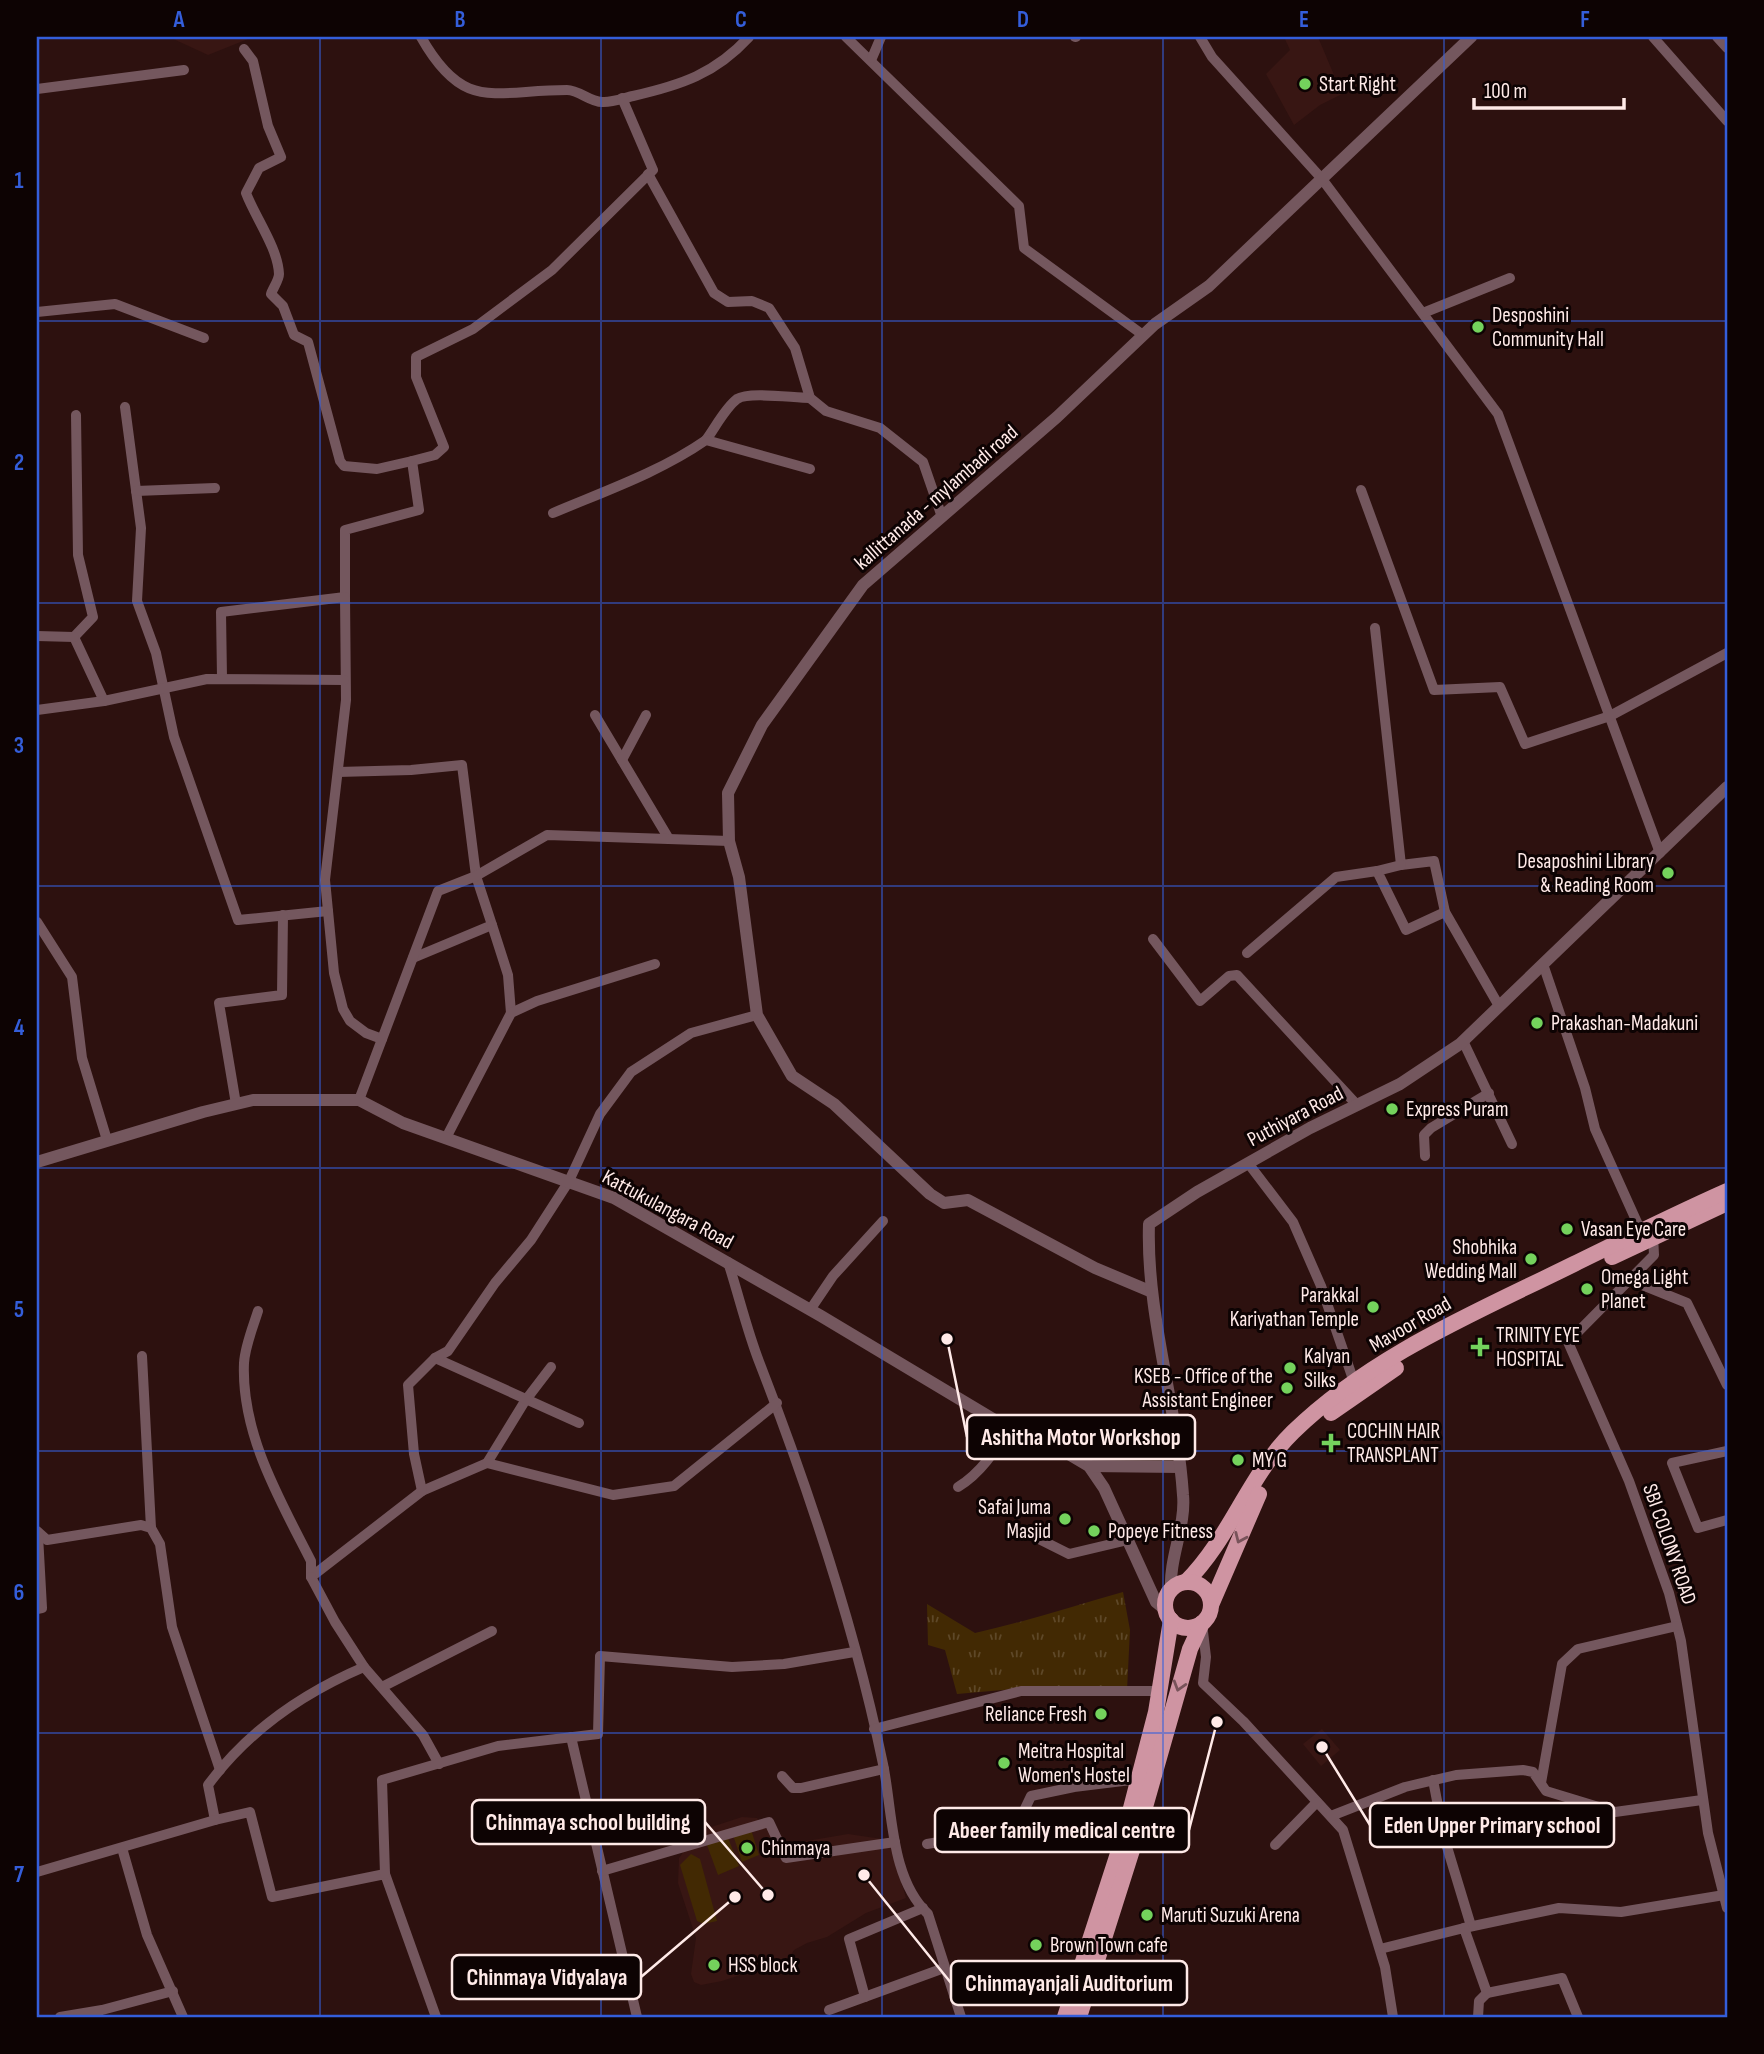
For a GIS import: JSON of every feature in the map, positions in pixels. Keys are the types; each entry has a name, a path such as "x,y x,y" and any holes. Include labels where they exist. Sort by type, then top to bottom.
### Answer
{"main road":[{"name":"Mavoor Road","path":"1079,2017 1139,1828 1189,1649 1266,1480 1301,1439 1338,1407 1419,1354 1727,1191"},
{"name":"Mavoor Road","path":"1171,1590 1186,1582 1219,1542 1265,1462 1294,1431 1354,1382 1452,1324 1647,1232 1727,1203"},
{"path":"1186,1582 1203,1587 1211,1605"},
{"path":"1065,2017 1104,1902 1139,1779 1159,1691 1169,1615 1166,1601 1171,1590"},
{"path":"1169,1615 1187,1627 1202,1623"}],"street":[{"path":"421,37 432,57 450,77 471,91 571,90 601,103 680,85 729,59 750,37"},
{"path":"846,37 872,58 1019,206 1024,248 1143,335"},
{"path":"872,58 881,37"},
{"path":"1200,37 1212,57 1322,179 1498,414 1660,853"},
{"name":"kallittanada - mylambadi road","path":"1152,1292 1095,1269 968,1200 944,1203 930,1195 834,1104 792,1076 757,1015 739,877 729,841 729,793 762,725 863,585 1057,417 1143,335 1209,286 1471,37"},
{"path":"1653,37 1727,121"},
{"path":"1717,37 1727,48"},
{"path":"244,49 253,61 268,126 281,157 259,168 246,193 256,221 272,247 279,276 271,294 284,306 294,335 308,342 340,461 344,466 377,469 435,456 444,447 416,377 416,358 473,329 552,270 653,170 622,98"},
{"path":"37,89 184,69"},
{"path":"649,174 714,293 728,302 752,302 769,309 794,348 810,398 826,411 880,428 923,462 942,517"},
{"path":"1423,313 1510,278"},
{"path":"37,312 115,304 204,338"},
{"path":"553,513 665,464 706,440 738,398 762,393 780,398 810,398"},
{"path":"125,407 141,528 137,601 156,653 161,687 174,737 237,920 328,911"},
{"path":"37,636 74,637 93,617 78,555 76,415"},
{"path":"706,440 810,469"},
{"path":"382,1039 350,1021 343,1009 334,973 325,880 346,700 345,530 419,510 412,461"},
{"path":"136,491 215,488"},
{"path":"1361,490 1434,690 1500,687 1525,744 1611,716 1727,653"},
{"path":"222,678 221,612 345,597"},
{"path":"1375,628 1401,865"},
{"path":"74,637 104,701"},
{"path":"37,710 104,701 161,687 222,678 344,680"},
{"path":"595,715 669,839"},
{"path":"622,760 646,715"},
{"path":"338,772 411,770 462,765 476,876 508,975 511,1013 447,1136"},
{"name":"Puthiyara Road","path":"1171,1590 1170,1572 1184,1498 1148,1268 1149,1224 1248,1163 1400,1084 1463,1041 1727,788"},
{"path":"359,1100 438,891 476,876 547,835 729,841"},
{"path":"1247,953 1336,877 1434,861 1445,912 1499,1006"},
{"path":"1377,870 1406,930 1445,912"},
{"path":"236,1104 219,1003 282,995 283,915"},
{"path":"37,922 72,977 82,1058 107,1140"},
{"path":"413,958 492,925"},
{"path":"1153,940 1200,1001 1229,976 1237,975 1357,1105"},
{"path":"511,1013 655,964"},
{"path":"1543,964 1585,1088 1595,1129 1647,1232"},
{"path":"422,1491 414,1454 408,1385 435,1358 448,1351 495,1283 531,1240 569,1181 600,1114 631,1072 691,1033 757,1015"},
{"path":"1463,1041 1513,1144"},
{"path":"1425,1156 1424,1135 1431,1128 1489,1093"},
{"name":"Kattukulangara Road","path":"37,1162 253,1100 359,1100 403,1123 447,1136 614,1198 1009,1428 1062,1450 1089,1466 1104,1488 1156,1602 1169,1615"},
{"path":"1248,1163 1293,1222 1321,1286 1354,1382"},
{"path":"810,1310 833,1276 883,1221"},
{"name":"SBI COLONY ROAD","path":"1647,1232 1654,1255 1568,1342 1599,1408 1656,1550 1677,1626 1702,1800 1727,1908"},
{"path":"728,1262 759,1363 777,1403 818,1526 884,1769 895,1842 916,1902 928,1914 961,2017"},
{"path":"1630,1280 1687,1303 1727,1385"},
{"path":"258,1311 244,1360 245,1399 255,1441 311,1561 311,1577 345,1639 364,1667 423,1735 439,1764"},
{"path":"142,1356 151,1528 160,1544 172,1628 220,1770"},
{"path":"435,1358 524,1401 579,1423"},
{"path":"311,1577 422,1491 488,1463 524,1401 551,1367"},
{"path":"488,1463 613,1495 674,1486 777,1403"},
{"path":"958,1487 971,1479 993,1454 1009,1428"},
{"path":"1727,1451 1672,1463 1698,1528 1727,1520"},
{"path":"1089,1466 1180,1467"},
{"path":"37,1533 47,1540 141,1525 151,1528"},
{"path":"37,1533 42,1608 37,1609"},
{"path":"1033,1536 1069,1554 1128,1540"},
{"path":"1202,1623 1206,1657 1203,1683 1243,1721 1343,1830 1380,1949 1394,2017"},
{"path":"1541,1783 1562,1664 1569,1655 1578,1649 1677,1626"},
{"path":"382,1687 492,1631"},
{"path":"436,2017 385,1874 382,1780 498,1746 598,1734 600,1656 732,1667 784,1664 854,1652"},
{"path":"215,1820 208,1785 220,1770 280,1713 313,1691 364,1667"},
{"path":"874,1729 1021,1691 1159,1691"},
{"path":"571,1737 637,2017"},
{"path":"782,1776 793,1788 801,1788 884,1769"},
{"path":"1331,1816 1405,1787 1456,1774 1523,1770 1533,1772 1546,1791 1615,1812 1702,1800"},
{"path":"927,1844 975,1836 1019,1821 1031,1797 1074,1787 1139,1779"},
{"path":"1433,1780 1444,1837 1487,1993"},
{"path":"1275,1845 1317,1802"},
{"path":"37,1872 250,1812 272,1897 385,1874"},
{"path":"602,1871 769,1822 786,1858 895,1842"},
{"path":"122,1848 147,1935 183,2017"},
{"path":"1380,1949 1559,1908 1621,1912 1724,1895"},
{"path":"865,1997 849,1939 923,1908"},
{"path":"829,2010 944,1968"},
{"path":"1478,2017 1479,2001 1487,1993 1562,1978 1578,2017"},
{"path":"60,2017 103,2010 173,1991"}],"shaded area":[{"path":"169,37 253,37 208,55"},
{"name":"Start Right","path":"1284,37 1318,37 1342,94 1320,105 1294,125 1266,74 1290,50"},
{"path":"1322,1729 1340,1750 1321,1766 1303,1744"},
{"path":"742,1817 757,1818 777,1841 789,1844 848,1834 889,1840 906,1898 866,1913 827,1937 807,1943 794,1950 788,1959 722,1981 701,1985 694,1982 691,1974 696,1938 678,1883 679,1858 699,1831"}],"green space":[{"path":"1123,1592 1130,1630 1127,1690 1014,1689 957,1694 945,1650 928,1645 927,1604 975,1633"},
{"name":"Chinmaya","path":"749,1823 759,1855 742,1862 731,1829"},
{"path":"725,1830 739,1866 718,1875 704,1837"},
{"path":"691,1854 700,1859 717,1921 704,1924 697,1921 680,1865"}],"place":[{"name":"Start Right","path":"1305,84"},
{"name":"Desposhini Community Hall","path":"1478,327"},
{"name":"Desaposhini Library & Reading Room","path":"1668,873"},
{"name":"Prakashan-Madakuni","path":"1537,1023"},
{"name":"Express Puram","path":"1392,1109"},
{"name":"Vasan Eye Care","path":"1567,1229"},
{"name":"Shobhika Wedding Mall","path":"1531,1259"},
{"name":"Omega Light Planet","path":"1587,1289"},
{"name":"Parakkal Kariyathan Temple","path":"1373,1307"},
{"name":"Ashitha Motor Workshop","path":"947,1339"},
{"name":"TRINITY EYE HOSPITAL","path":"1480,1347"},
{"name":"Kalyan Silks","path":"1290,1368"},
{"name":"KSEB - Office of the Assistant Engineer","path":"1287,1388"},
{"name":"COCHIN HAIR TRANSPLANT","path":"1331,1443"},
{"name":"MY G","path":"1238,1460"},
{"name":"Safai Juma Masjid","path":"1065,1519"},
{"name":"Popeye Fitness","path":"1094,1531"},
{"name":"Reliance Fresh","path":"1101,1714"},
{"name":"Abeer family medical centre","path":"1217,1722"},
{"name":"Eden Upper Primary school","path":"1322,1747"},
{"name":"Meitra Hospital Women's Hostel","path":"1004,1763"},
{"name":"Chinmaya","path":"747,1848"},
{"name":"Chinmayanjali Auditorium","path":"864,1875"},
{"name":"Chinmaya school building","path":"768,1895"},
{"name":"Chinmaya Vidyalaya","path":"735,1897"},
{"name":"Maruti Suzuki Arena","path":"1147,1915"},
{"name":"Brown Town cafe","path":"1036,1945"},
{"name":"HSS block","path":"714,1965"}]}
